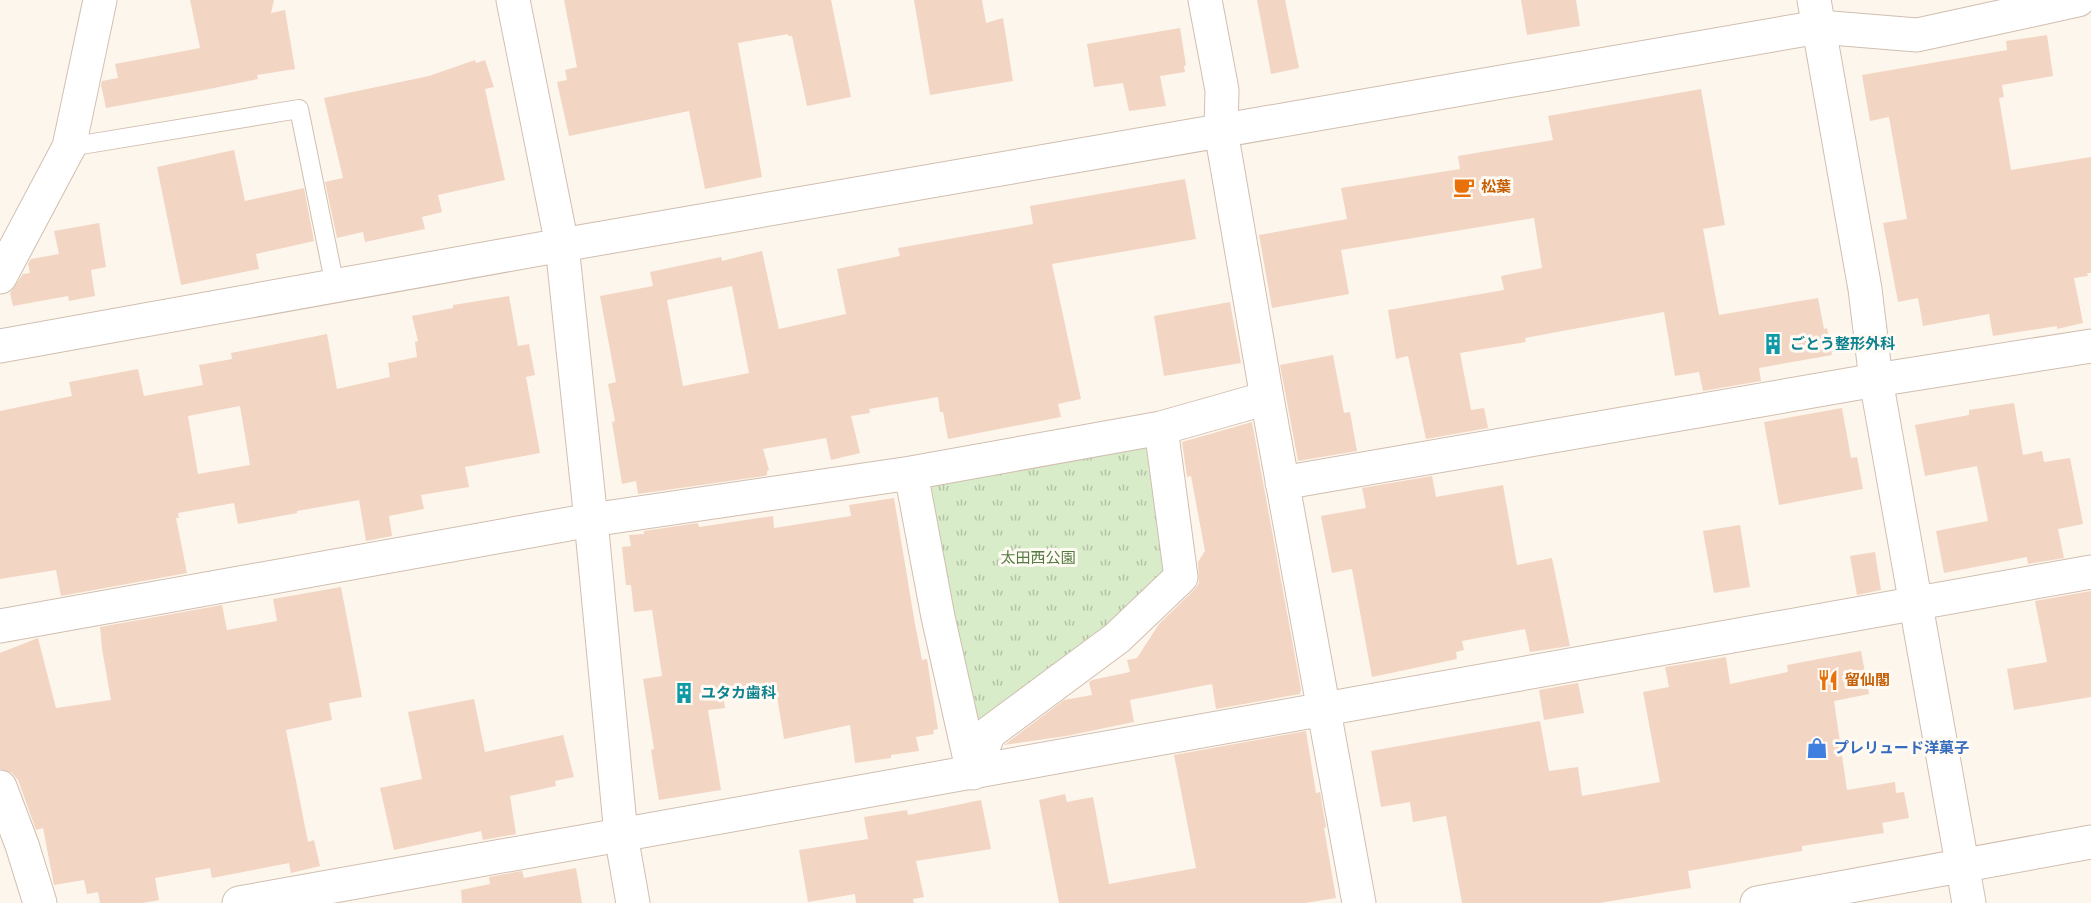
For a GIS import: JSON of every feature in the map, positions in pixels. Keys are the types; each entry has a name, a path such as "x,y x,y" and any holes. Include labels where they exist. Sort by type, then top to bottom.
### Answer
{"street":[{"path":"0,277 69,147 100,0"},
{"path":"513,0 562,245 621,835 633,903"},
{"path":"1205,0 1222,90 1221,131 1282,483 1359,903"},
{"path":"0,346 562,245 1221,131 1816,14 1917,35 2078,0"},
{"path":"1816,14 1865,289 1876,380 1969,903"},
{"path":"1282,483 1876,380 2091,346"},
{"path":"0,626 591,520 911,473 1161,428 1267,398"},
{"path":"973,773 989,733 1117,638 1181,576 1161,428"},
{"path":"911,473 938,617 973,773"},
{"path":"239,903 2091,572"},
{"path":"0,787 22,845 40,903"},
{"path":"1758,903 2091,843"}],"lane":[{"path":"69,147 299,109 335,286"}],"green space":[{"name":"太田西公園","path":"1151,438 1164,574 1026,701 974,728 925,483"}],"building":[{"path":"190,0 274,0 271,13 285,10 295,69 257,75 258,79 106,108 101,85 102,81 118,78 115,64 200,48"},
{"path":"564,0 831,0 851,97 807,106 792,36 788,34 738,43 762,177 705,189 689,111 569,136 557,82 567,80 565,70 577,67"},
{"path":"914,0 982,0 986,23 1003,18 1013,81 930,95"},
{"path":"1257,0 1285,0 1299,68 1271,74"},
{"path":"1521,0 1576,0 1580,26 1527,35"},
{"path":"1180,28 1185,72 1160,76 1166,106 1129,111 1123,83 1094,87 1087,44"},
{"path":"2047,35 2053,76 2002,85 2004,97 1999,98 2011,170 2091,157 2091,273 2087,273 2088,276 2074,278 2083,323 2057,329 2057,326 1993,336 1989,314 1923,326 1918,298 1898,302 1883,223 1907,219 1889,117 1870,121 1862,75 2007,50 2006,41"},
{"path":"475,60 476,63 485,60 494,87 485,89 505,180 438,195 442,212 422,217 425,229 365,242 363,232 337,238 325,182 343,178 324,98 429,76"},
{"path":"1701,89 1725,225 1703,229 1719,315 1818,298 1832,355 1759,368 1761,381 1703,391 1699,372 1675,376 1664,312 1525,338 1526,342 1460,353 1471,410 1484,408 1488,428 1426,439 1408,356 1396,359 1388,310 1504,290 1501,276 1542,268 1534,218 1341,250 1349,294 1272,308 1259,235 1347,219 1341,188 1460,169 1458,156 1553,140 1548,116"},
{"path":"234,150 245,201 304,188 314,241 256,254 259,269 181,285 157,167"},
{"path":"1185,179 1196,239 1052,264 1081,399 1058,404 1061,417 948,439 938,397 869,409 870,413 851,416 860,453 831,460 826,438 763,449 769,470 764,476 638,494 636,481 622,484 612,422 615,421 608,384 616,382 600,296 653,286 650,272 721,257 722,261 762,251 779,329 846,314 837,269 900,256 898,248 1033,224 1030,206","holes":["732,286 749,373 683,386 667,300"]},
{"path":"99,223 106,267 91,270 95,296 69,301 68,296 13,306 10,293 23,274 30,273 28,264 31,259 59,254 54,231"},
{"path":"509,296 518,346 529,344 535,375 526,377 540,453 465,467 469,487 421,495 424,509 389,516 392,536 366,541 359,500 238,524 234,503 178,513 179,518 176,518 187,573 61,596 56,570 0,579 0,411 72,396 69,382 138,369 144,396 203,385 199,365 232,359 231,353 327,334 337,389 390,377 388,363 417,357 415,342 418,341 412,316 453,308 453,305","holes":["240,406 250,465 198,474 188,416"]},
{"path":"1230,302 1241,363 1164,376 1154,316"},
{"path":"1333,355 1344,413 1350,412 1357,451 1298,461 1280,365"},
{"path":"2014,403 2023,455 2042,451 2044,462 2070,458 2083,524 2058,529 2064,558 2028,564 2027,557 1944,573 1936,531 1988,521 1977,466 1925,476 1915,425 1969,415 1969,410"},
{"path":"1842,408 1851,458 1857,457 1863,489 1779,505 1764,422"},
{"path":"1252,422 1301,689 1300,694 1216,709 1212,684 1130,700 1134,722 1066,736 1004,745 1064,700 1092,695 1089,682 1092,680 1130,672 1127,660 1137,658 1159,624 1194,590 1199,583 1198,562 1205,551 1191,476 1187,477 1182,442"},
{"path":"1432,476 1436,497 1503,485 1517,565 1552,558 1570,646 1530,652 1525,629 1462,641 1464,650 1456,652 1457,659 1372,677 1352,569 1332,573 1321,516 1366,508 1362,488"},
{"path":"894,498 915,624 922,660 927,659 938,729 933,730 934,734 916,737 919,751 855,763 850,725 784,739 776,690 723,696 725,708 708,710 721,790 659,800 643,679 662,676 652,610 634,612 631,585 626,585 622,547 631,546 629,535 698,523 699,527 773,516 774,528 851,516 849,505"},
{"path":"1740,525 1750,587 1714,593 1703,531"},
{"path":"1875,552 1881,590 1857,595 1850,556"},
{"path":"341,587 362,697 329,703 332,720 286,730 308,842 314,840 320,866 291,873 289,863 212,878 210,868 155,878 159,900 143,903 100,903 98,892 87,894 84,880 54,885 43,828 36,830 18,780 12,773 0,769 0,653 38,638 56,708 111,700 100,627 222,605 227,630 277,621 273,599"},
{"path":"2091,591 2091,697 2014,710 2007,669 2047,662 2035,601"},
{"path":"1861,651 1869,694 1834,701 1847,790 1895,782 1896,793 1904,792 1909,818 1882,823 1884,833 1802,846 1802,851 1688,871 1691,888 1599,903 1462,903 1446,816 1413,822 1410,802 1381,807 1371,751 1540,721 1549,771 1578,767 1582,796 1660,782 1643,692 1669,687 1665,667 1726,657 1730,684 1788,672 1787,665"},
{"path":"1578,683 1584,713 1544,720 1539,690"},
{"path":"474,699 485,752 563,735 574,777 555,781 556,786 510,796 516,834 483,840 481,831 394,850 380,788 422,779 408,712"},
{"path":"1306,731 1316,793 1320,792 1336,898 1305,903 1059,903 1039,800 1065,794 1067,802 1093,797 1109,884 1196,868 1174,755"},
{"path":"981,800 991,849 916,861 924,897 913,899 914,903 856,903 855,894 808,902 799,850 868,839 864,817 907,810 908,815"},
{"path":"576,868 582,903 462,903 461,890 490,884 489,877 522,871 524,878"}],"place":[{"name":"松葉","path":"1464,187"},
{"name":"ごとう整形外科","path":"1773,344"},
{"name":"留仙閣","path":"1828,680"},
{"name":"ユタカ歯科","path":"684,693"},
{"name":"プレリュード洋菓子","path":"1817,748"}]}
